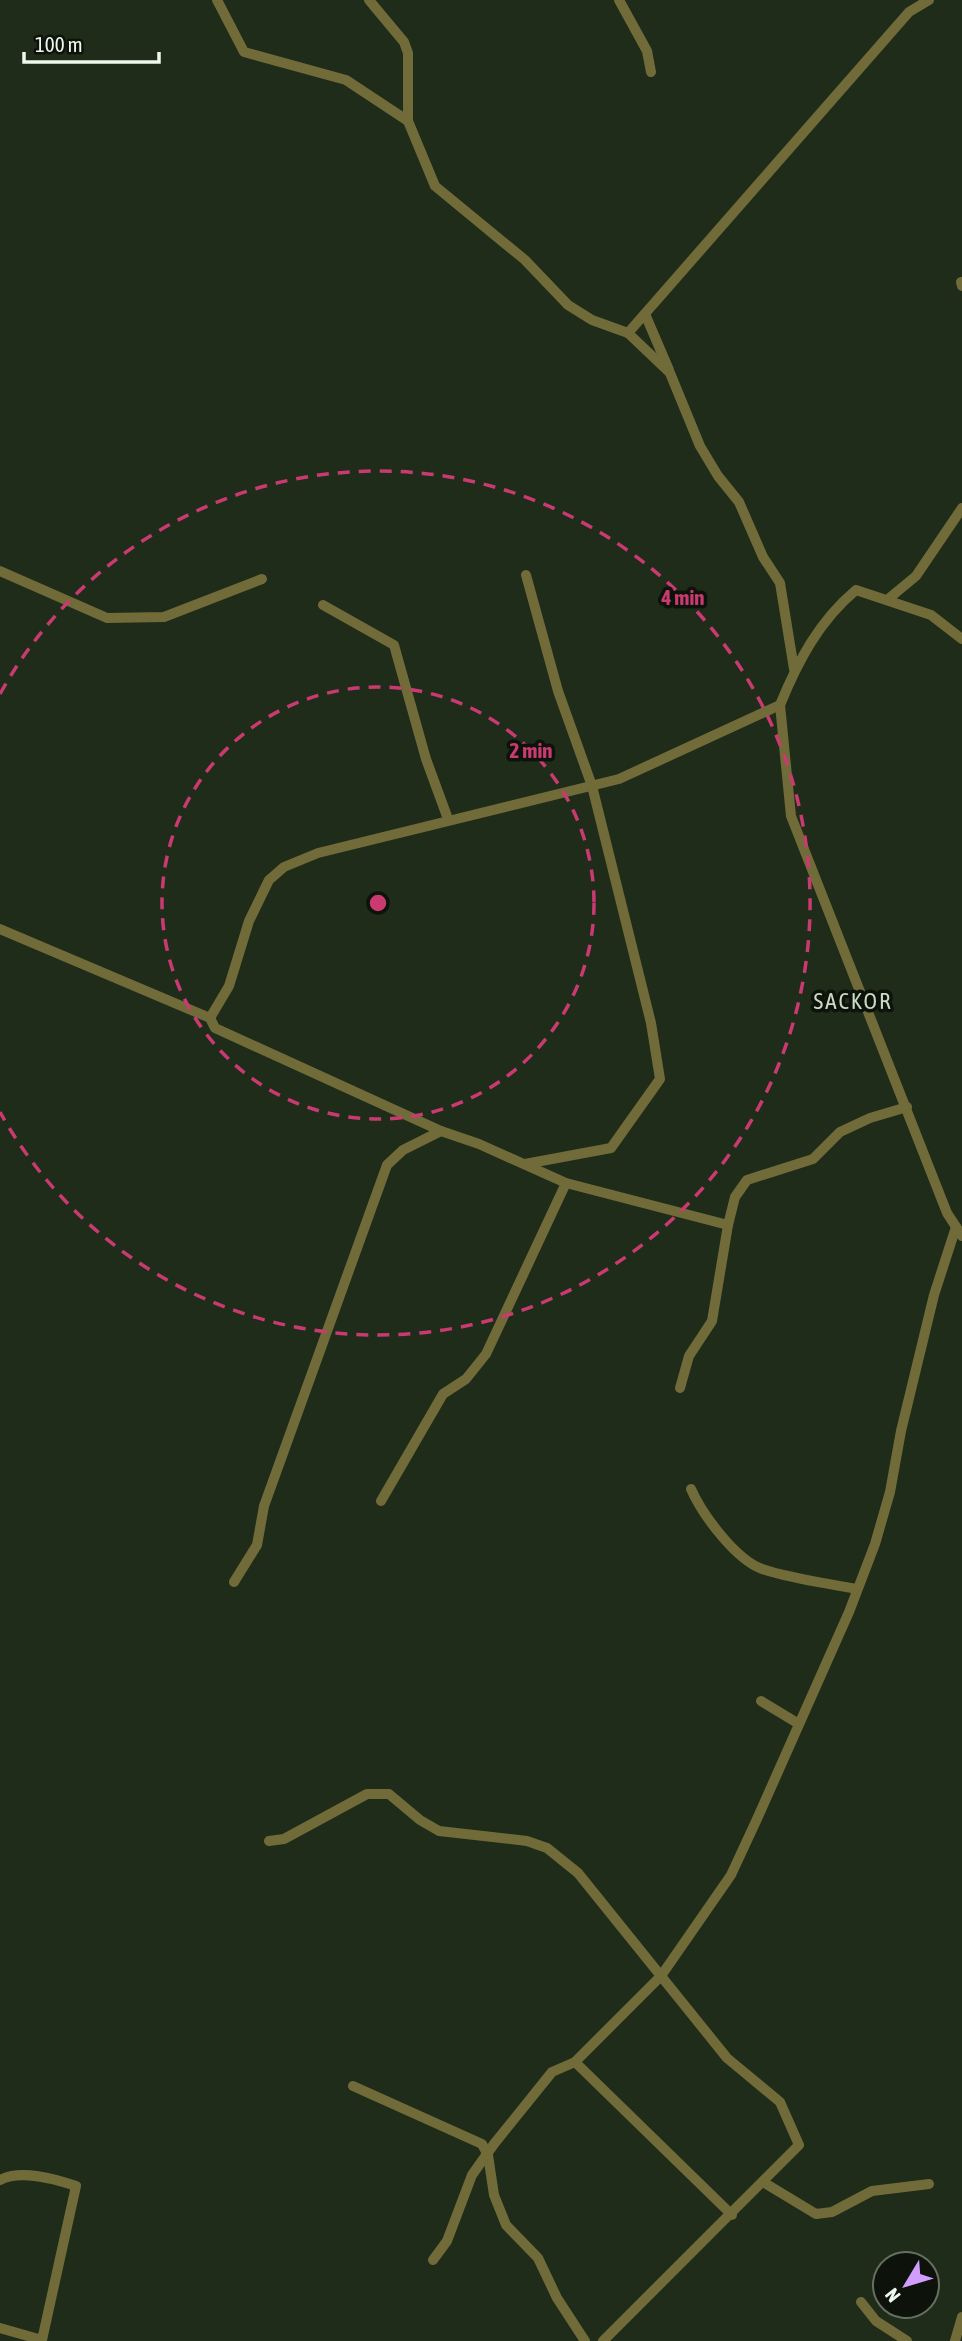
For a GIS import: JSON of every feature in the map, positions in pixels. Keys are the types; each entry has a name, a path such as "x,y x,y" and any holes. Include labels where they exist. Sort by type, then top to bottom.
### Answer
{"street":[{"path":"217,0 244,52 346,80 408,121"},
{"path":"369,0 404,42 408,53 408,121 435,186 525,260 568,306 592,320 628,333 670,373"},
{"path":"618,0 647,51 651,72"},
{"path":"628,333 909,12 929,0"},
{"path":"645,314 700,446 718,476 739,502 763,557 780,583 794,669"},
{"path":"887,600 916,576 962,508"},
{"path":"0,571 107,618 164,617 262,579"},
{"path":"524,1164 611,1148 660,1079 651,1023 592,786 558,691 526,575"},
{"path":"433,2260 447,2241 472,2175 552,2072 575,2062 662,1976 731,1875 858,1589 890,1492 901,1431 933,1295 959,1232 947,1213 791,816 780,705 794,669 822,624 856,590 931,615 962,639"},
{"path":"323,605 394,645 426,759 448,819"},
{"path":"210,1018 229,986 249,921 259,900 269,880 284,867 318,853 618,779 780,705"},
{"path":"0,929 210,1018 215,1028 441,1131 566,1183 727,1225"},
{"path":"680,1388 689,1356 712,1321 727,1225 735,1197 747,1180 813,1159 840,1132 870,1118 907,1107"},
{"path":"234,1582 257,1545 264,1506 387,1165 402,1150 441,1131"},
{"path":"381,1501 443,1395 466,1379 486,1354 566,1183"},
{"path":"691,1489 698,1506 724,1539 759,1568 858,1589"},
{"path":"761,1701 799,1724"},
{"path":"269,1841 284,1839 367,1794 378,1792 389,1794 419,1820 439,1831 527,1841 547,1849 578,1873 727,2058 780,2102 799,2145 732,2215 603,2341"},
{"path":"575,2062 732,2215"},
{"path":"354,2086 482,2144 488,2155 494,2195 506,2225 538,2258 556,2298 585,2341"},
{"path":"0,2180 6,2177 49,2178 76,2186 42,2340 0,2328"},
{"path":"763,2182 816,2214 832,2212 872,2191 929,2184"},
{"path":"861,2302 876,2321 906,2341"},
{"path":"955,2341 962,2317"}],"district":[{"name":"SACKOR","path":"853,1001"}]}
